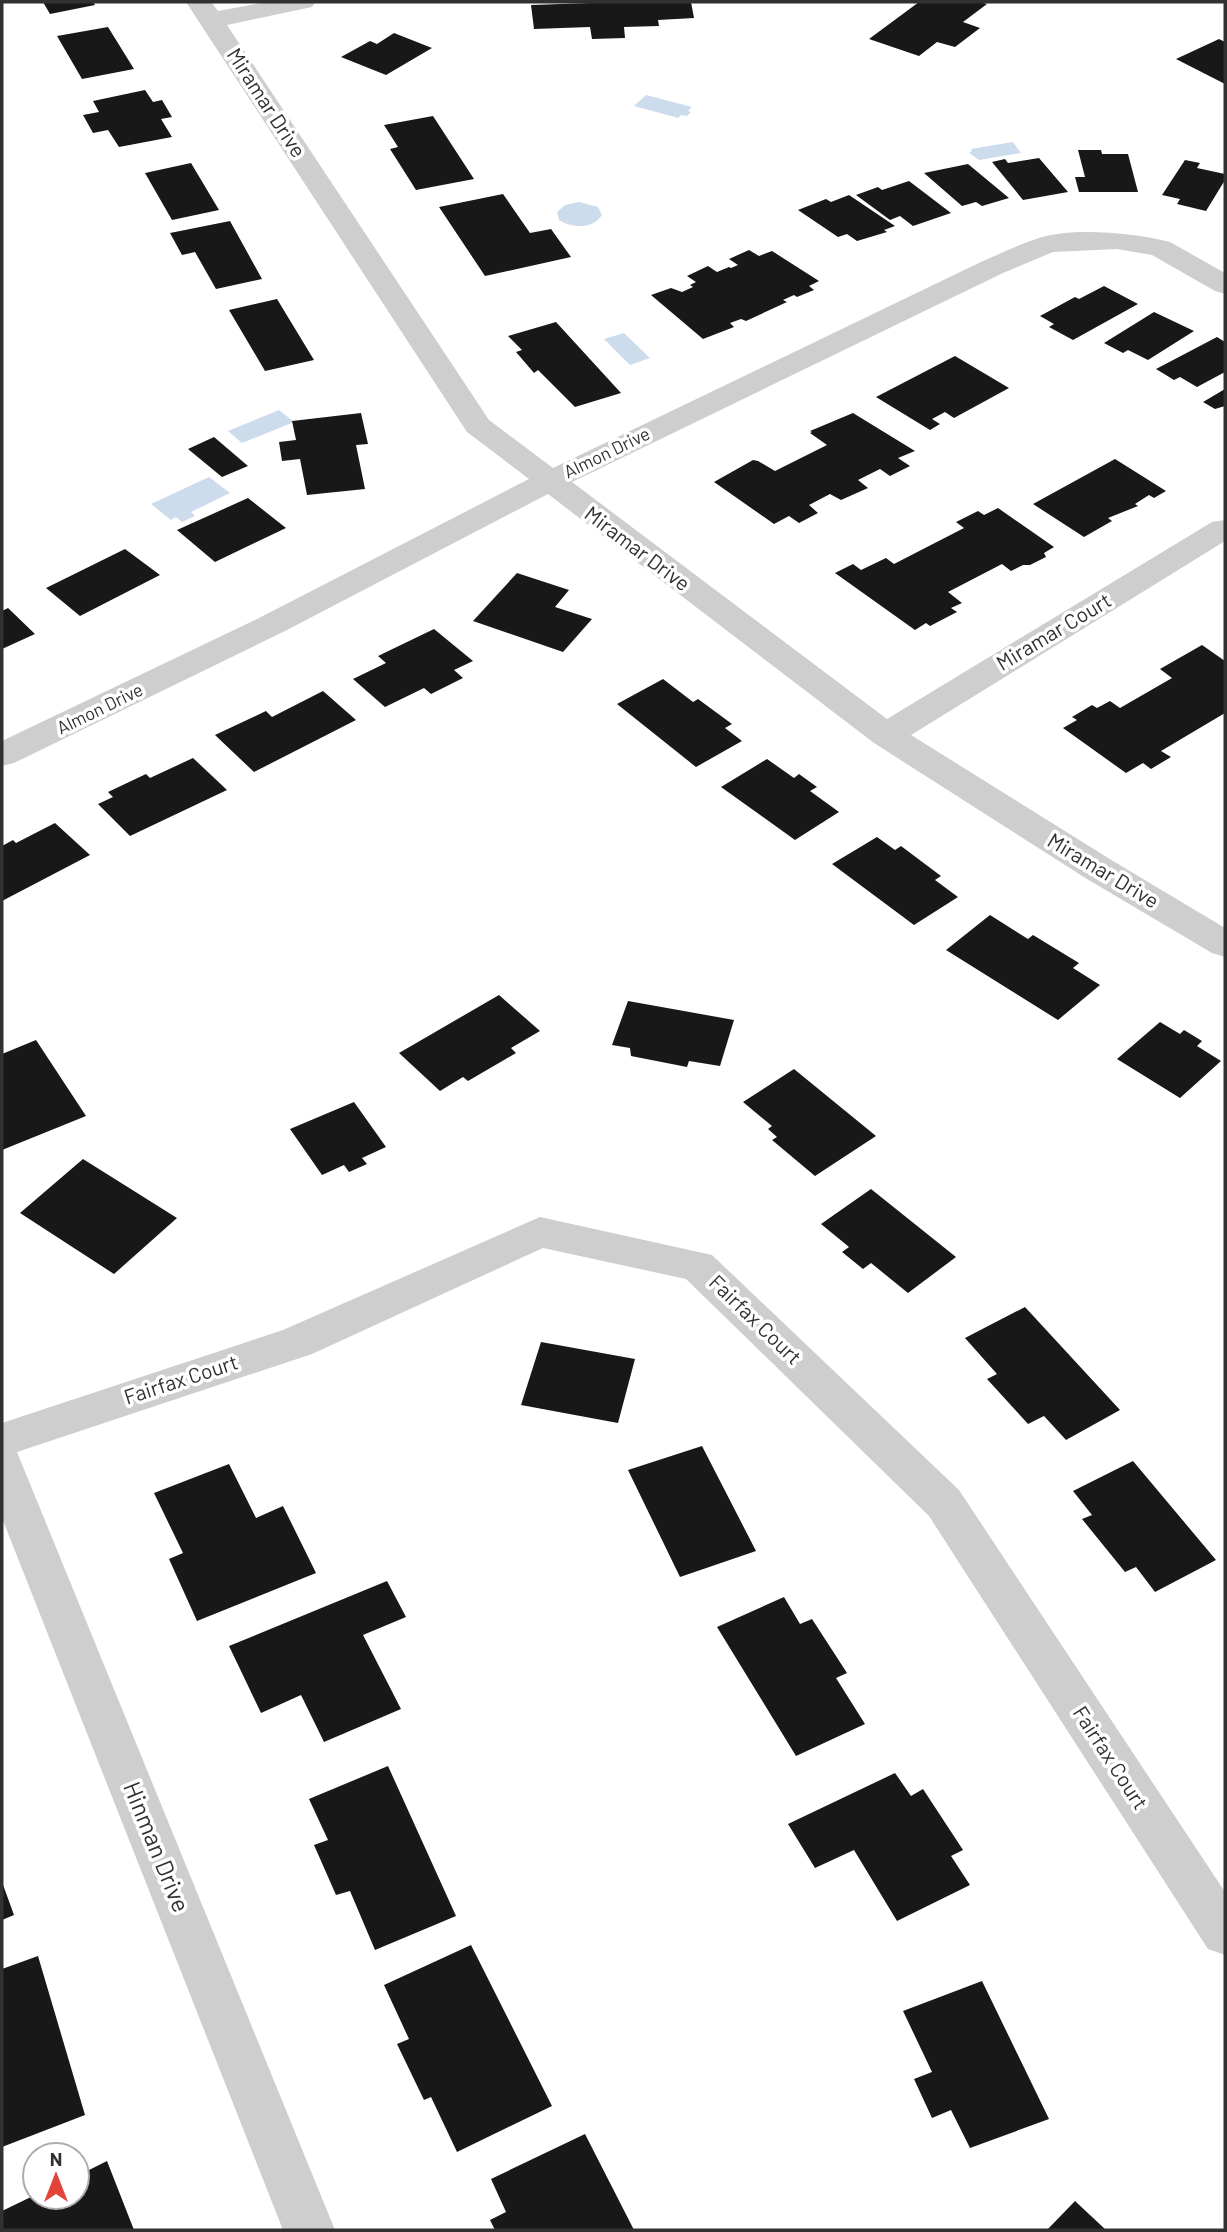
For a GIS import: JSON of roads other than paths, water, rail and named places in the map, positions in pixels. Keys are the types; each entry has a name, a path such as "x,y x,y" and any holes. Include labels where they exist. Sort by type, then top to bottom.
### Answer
{"street":[{"path":"206,11 303,2"},
{"name":"Miramar Drive","path":"206,11 478,426 547,482 886,734 1100,870 1225,944"},
{"name":"Almon Drive","path":"2,755 271,625 547,482 993,267 1049,244 1117,241 1160,248 1225,285"},
{"name":"Miramar Court","path":"886,734 1223,529"},
{"name":"Fairfax Court","path":"2,1440 297,1342 541,1231 698,1266 944,1503 1225,1933"},
{"name":"Hinman Drive","path":"2,1465 309,2230"}],"water":[{"path":"646,95 692,107 688,111 691,112 678,118 634,106"},
{"path":"1013,142 1021,153 979,160 969,153 971,149"},
{"path":"579,202 598,207 602,215 593,223 582,226 559,220 557,212 565,205"},
{"path":"624,333 650,358 630,365 604,339"},
{"path":"279,410 294,422 242,443 228,431"},
{"path":"209,477 230,493 191,512 195,516 182,522 176,517 171,520 151,504"}]}
